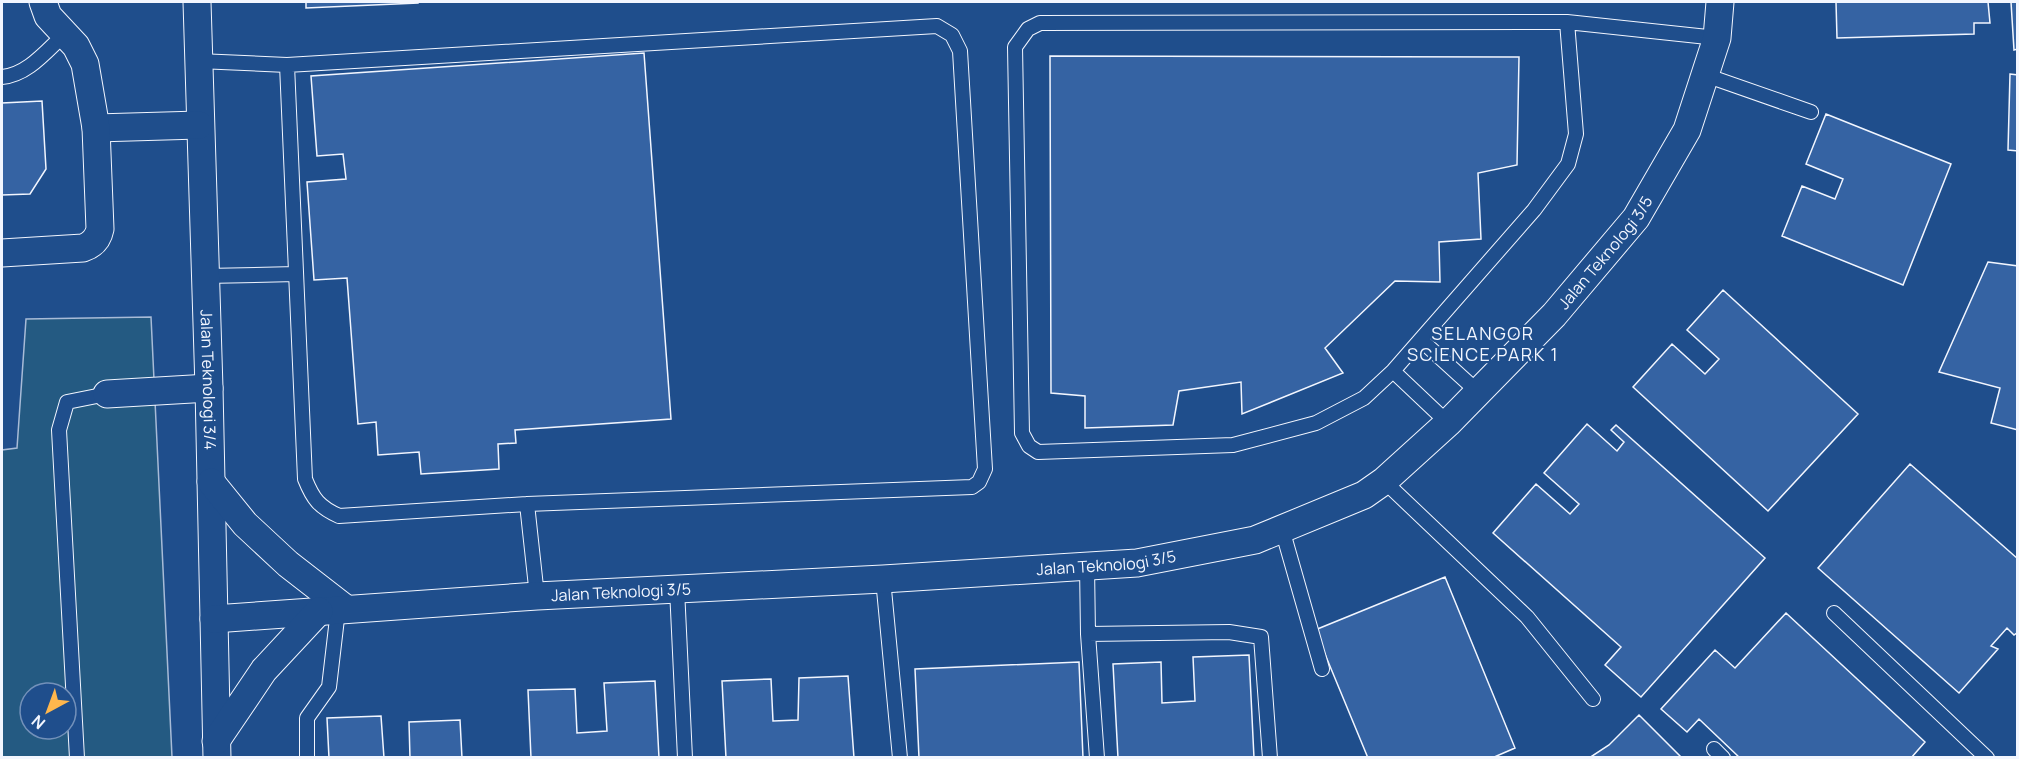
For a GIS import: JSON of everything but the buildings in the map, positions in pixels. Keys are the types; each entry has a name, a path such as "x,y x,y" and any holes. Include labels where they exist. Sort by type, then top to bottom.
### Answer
{"street":[{"path":"2,253 82,248 89,246 98,236 96,128 85,64 76,46 48,15 43,2"},
{"name":"Jalan Teknologi 3/4","path":"197,2 199,125 209,388 216,749"},
{"name":"Jalan Teknologi 3/5","path":"214,619 537,596 883,579 1137,563 1256,540 1364,495 1384,481 1448,423 1554,315 1636,218 1687,130 1717,38 1720,2"},
{"path":"96,128 199,125"},
{"path":"106,394 209,388"},
{"path":"211,483 245,524 334,610 264,670 216,749"}],"lane":[{"path":"1567,22 1576,134 1568,164 1534,210 1421,340 1364,398 1316,423 1233,445 1038,452 1029,446 1022,433 1016,47 1028,29 1040,23 1567,22 1717,38"},
{"path":"198,61 287,65 937,26 952,35 960,51 986,469 980,482 972,487 527,504 339,516 326,510 313,498 305,479 287,65"},
{"path":"2,77 27,68 66,33"},
{"path":"1705,75 1811,111"},
{"path":"205,276 296,274"},
{"path":"1421,340 1478,392"},
{"path":"1393,371 1448,423"},
{"path":"77,758 59,430 67,402 106,394"},
{"path":"1384,481 1527,616 1593,699"},
{"path":"527,504 537,596"},
{"path":"1282,529 1322,669"},
{"path":"1087,566 1096,758"},
{"path":"883,579 900,758"},
{"path":"678,589 685,758"},
{"path":"307,758 307,718 329,687 334,610"},
{"path":"1834,613 1987,758"},
{"path":"1089,634 1229,632 1261,637 1270,758"}],"shaded area":[{"path":"151,317 172,757 2,758 2,450 17,448 26,319"}],"district":[{"name":"SELANGOR SCIENCE PARK 1","path":"1483,343"}]}
